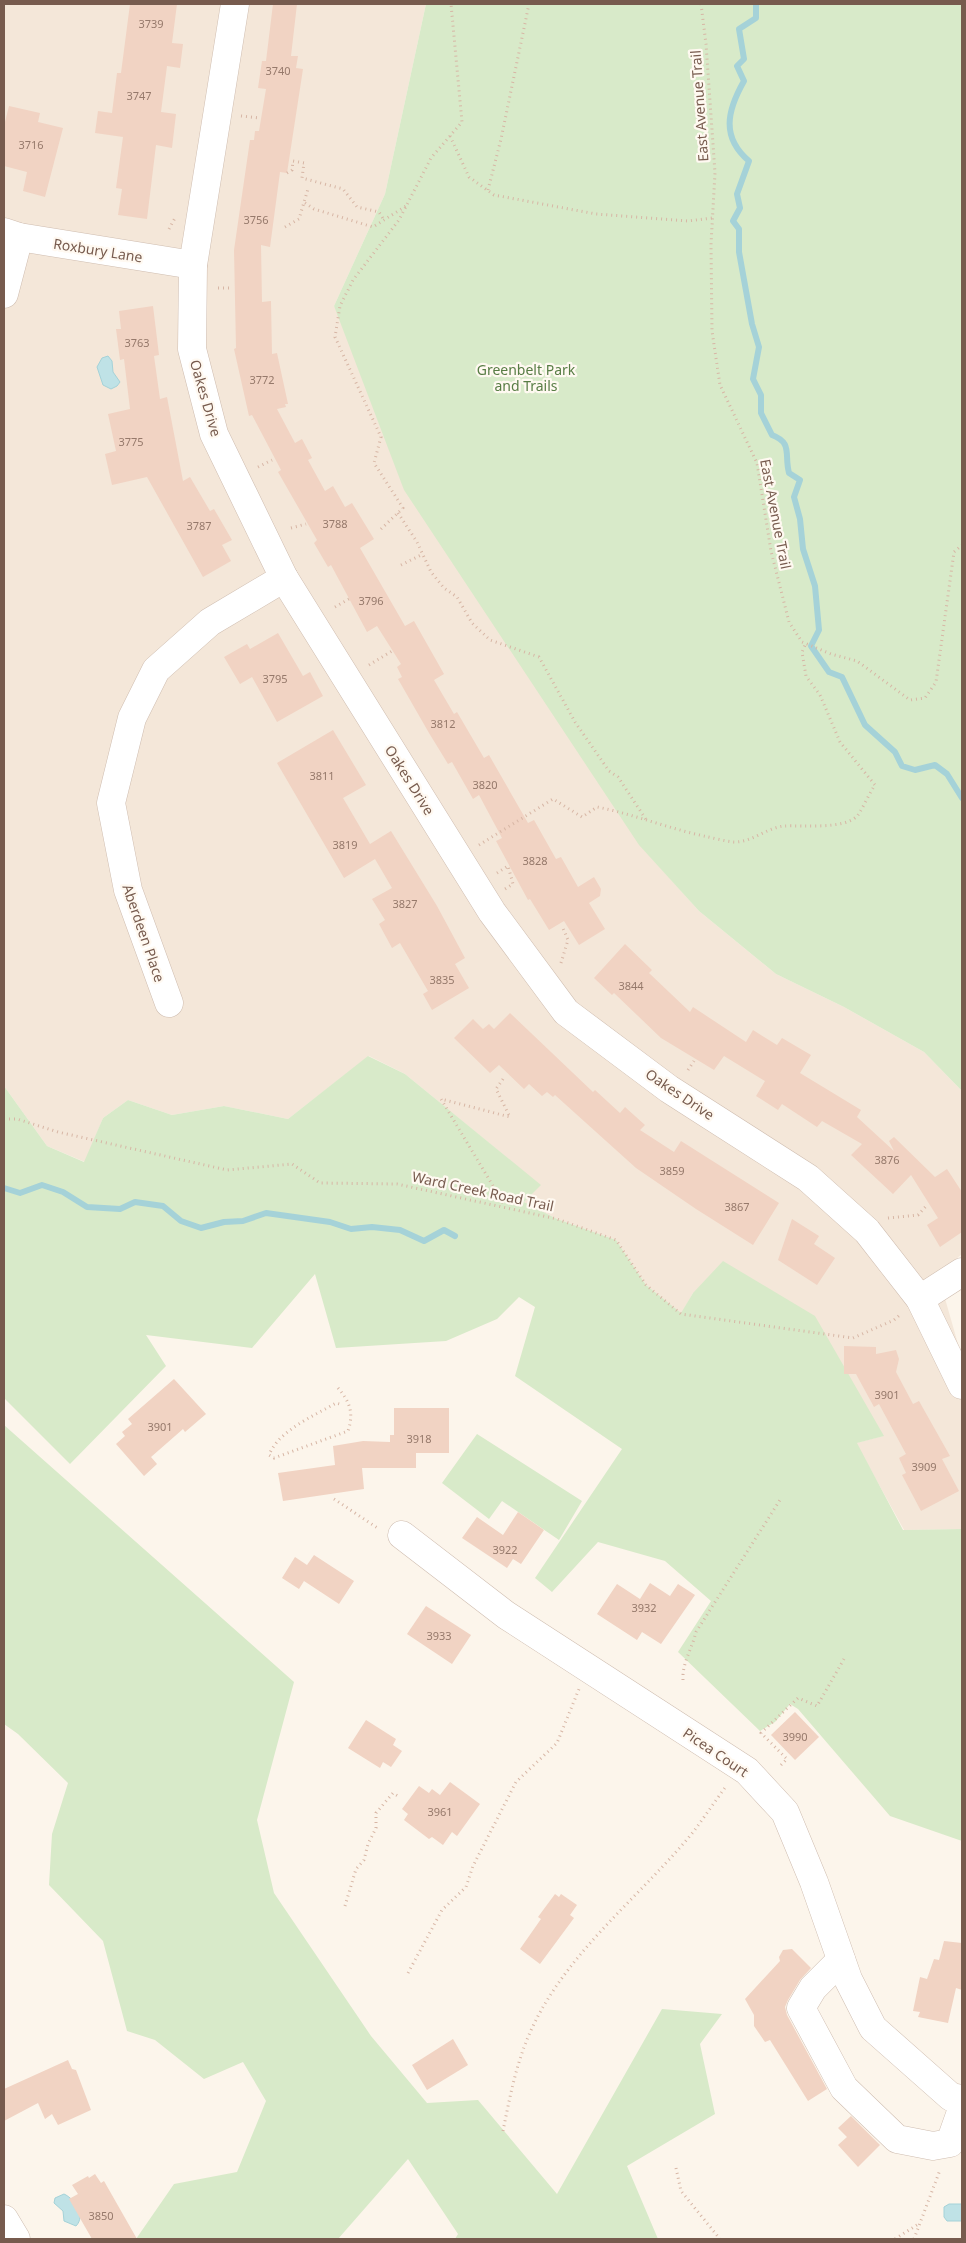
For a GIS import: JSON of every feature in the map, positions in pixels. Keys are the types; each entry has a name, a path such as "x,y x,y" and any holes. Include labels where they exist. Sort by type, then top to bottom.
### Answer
{"street":[{"name":"Oakes Drive","path":"235,4 193,265 192,349 214,434 284,578 492,912 566,1012 669,1089 808,1178 868,1231 920,1299 962,1385"},
{"name":"Roxbury Lane","path":"11,234 193,265"},
{"path":"4,294 11,234"},
{"name":"Aberdeen Place","path":"169,1003 128,890 111,803 132,718 156,670 210,622 284,578"},
{"path":"920,1299 962,1272"},
{"name":"Picea Court","path":"394,1534 506,1616 748,1771 785,1812 814,1882 848,1979 873,2028 951,2097 962,2099"},
{"path":"841,1960 813,1988 801,2008 844,2088 897,2139 933,2146 950,2143 962,2109"},
{"path":"4,2219 16,2239"}],"path":[{"path":"381,529 403,508 374,463 381,438 335,337 340,306 353,280 399,220 431,158 462,122 452,4"},
{"path":"488,190 501,139 529,4"},
{"name":"East Avenue Trail","path":"701,4 706,44 715,173 712,218 712,331 720,385 757,463 764,512 779,586 789,622 802,642 831,654 857,661 910,700 925,698 936,682 954,552 962,546"},
{"path":"241,116 260,118"},
{"path":"450,136 469,177 494,195 596,214 688,222 712,218"},
{"path":"287,173 292,170 293,161 304,163 302,178 342,189 357,207 379,212 384,220"},
{"path":"285,227 299,219 308,189"},
{"path":"305,203 314,209 373,227 406,206"},
{"path":"218,288 233,288"},
{"path":"258,466 272,460"},
{"path":"398,513 417,542 421,555 444,588 458,597 472,623 490,640 539,657 575,722 609,771 618,777 647,822"},
{"path":"291,528 306,524"},
{"path":"401,565 421,555"},
{"path":"335,607 349,599"},
{"path":"477,847 553,798 582,817 596,807 622,812 647,822 732,842 747,841 774,827 803,825 834,826 856,817 875,785 840,742 820,695 806,676 802,652 806,643"},
{"path":"369,665 392,651"},
{"path":"493,875 508,866 512,884 502,891"},
{"path":"558,972 568,940 562,926"},
{"path":"688,1070 694,1061"},
{"path":"503,1079 496,1089 510,1117 441,1099 505,1206"},
{"name":"Ward Creek Road Trail","path":"4,1119 17,1119 58,1132 227,1170 292,1164 320,1183 397,1184 557,1218 616,1240 646,1285 681,1314 853,1338 894,1320 920,1299"},
{"path":"887,1218 918,1215 927,1205"},
{"path":"338,1388 350,1406 352,1416 348,1431 274,1458 269,1455 272,1446 284,1435 336,1403 343,1404"},
{"path":"334,1499 394,1534"},
{"path":"683,1680 682,1668 693,1646 696,1632 780,1500"},
{"path":"781,1765 787,1759 761,1733 798,1698 818,1706 844,1659"},
{"path":"408,1973 442,1910 466,1887 473,1866 516,1782 557,1743 579,1686 580,1663"},
{"path":"503,2131 513,2081 533,2026 558,1986 590,1943 693,1831 739,1765"},
{"path":"345,1906 356,1869 364,1860 368,1844 376,1828 376,1813 393,1794 398,1796"},
{"path":"914,2239 950,2143"},
{"path":"676,2168 681,2192 720,2239"},
{"path":"895,2239 920,2223"}],"shaded area":[{"path":"4,4 426,4 385,194 334,306 639,844 699,911 776,974 844,1007 924,1052 962,1091 962,1254 938,1274 962,1358 962,1529 904,1530 856,1443 883,1436 693,1293 681,1314 646,1285 616,1240 557,1219 524,1202 540,1185 405,1074 369,1056 288,1119 224,1106 172,1115 128,1100 103,1118 85,1162 47,1146 4,1086"}],"green space":[{"name":"Greenbelt Park and Trails","path":"426,4 962,4 962,1091 924,1052 844,1007 776,974 699,911 639,845 404,490 334,306 385,194"},
{"path":"368,1056 405,1074 541,1185 524,1202 557,1219 616,1240 646,1285 681,1313 693,1293 723,1261 815,1316 884,1436 857,1443 903,1530 962,1529 962,1841 890,1816 798,1709 790,1704 775,1722 760,1731 678,1652 711,1601 665,1561 598,1542 552,1592 535,1578 622,1449 515,1376 535,1307 519,1297 497,1319 446,1341 336,1348 315,1274 252,1348 146,1335 166,1366 70,1464 4,1398 4,1086 47,1146 84,1162 103,1118 128,1100 172,1115 224,1106 288,1119"},
{"path":"4,1425 294,1682 257,1820 274,1893 371,2036 427,2103 478,2100 557,2194 662,2009 722,2014 700,2044 715,2114 627,2166 658,2239 455,2239 458,2234 408,2159 338,2239 136,2239 174,2184 237,2172 266,2101 243,2062 204,2079 155,2040 127,2031 103,1941 49,1885 52,1834 68,1783 18,1734 4,1724"},
{"path":"477,1434 582,1501 559,1540 502,1501 489,1519 442,1483"}],"water":[{"path":"108,356 112,361 113,372 120,382 111,389 103,385 97,367 102,358"},
{"path":"64,2194 78,2208 80,2217 76,2226 64,2221 63,2211 54,2203 55,2198"},
{"path":"949,2204 962,2204 962,2221 947,2221 944,2217 944,2207"}],"building":[{"path":"130,4 177,4 172,43 183,44 180,68 167,66 161,112 176,114 172,148 156,145 147,219 118,215 122,189 116,188 123,137 95,133 98,111 112,113 117,73 121,73"},
{"path":"273,4 297,4 291,56 298,56 296,68 303,69 287,173 280,172 270,247 261,245 262,302 271,301 272,354 277,353 288,404 285,404 286,407 277,409 295,443 302,439 312,458 308,460 325,491 333,486 345,507 352,503 374,539 360,548 405,626 414,621 444,674 434,680 454,714 457,712 484,758 489,755 528,823 534,820 556,859 561,857 578,887 594,877 601,889 600,896 589,903 605,929 579,945 564,921 549,930 530,899 528,900 496,841 502,838 479,795 473,799 452,762 448,764 429,733 398,679 402,677 397,667 401,664 377,626 367,632 331,565 328,567 314,543 317,540 278,472 281,470 252,415 249,416 234,349 236,348 234,250 250,140 254,140 255,131 259,131 266,89 258,88 262,61 266,61"},
{"path":"9,106 40,113 38,122 63,128 45,197 23,191 27,172 4,166 4,126"},
{"path":"153,306 159,355 154,356 160,399 167,397 183,481 190,477 210,511 214,509 232,540 222,545 231,561 203,577 147,477 112,485 105,454 116,451 108,414 130,409 124,359 120,360 116,329 121,329 119,311"},
{"path":"278,633 303,676 310,672 323,696 277,722 252,677 240,684 224,657 247,644 250,649"},
{"path":"333,730 366,785 343,798 370,844 391,831 437,906 465,958 455,964 469,988 432,1010 423,994 428,991 400,943 392,948 379,924 385,920 372,899 392,888 375,859 344,878 277,763"},
{"path":"625,944 652,970 649,973 690,1012 693,1007 746,1042 753,1030 777,1045 782,1038 811,1055 800,1073 861,1110 857,1117 894,1151 889,1141 894,1137 935,1177 947,1169 962,1192 962,1232 940,1247 927,1225 938,1218 911,1175 893,1194 851,1155 862,1144 822,1121 817,1127 782,1104 778,1110 756,1096 765,1081 724,1056 714,1070 661,1038 614,993 612,995 594,978"},
{"path":"510,1013 593,1092 595,1090 620,1113 625,1107 645,1125 640,1130 674,1152 681,1141 779,1203 753,1245 636,1168 555,1095 553,1097 547,1092 542,1096 529,1084 524,1089 499,1065 490,1073 454,1038 473,1019 483,1029 489,1024 494,1029"},
{"path":"792,1219 819,1236 814,1244 835,1258 817,1285 778,1260"},
{"path":"844,1346 876,1347 876,1354 896,1350 899,1359 896,1372 913,1404 919,1401 950,1456 942,1459 959,1491 921,1511 902,1475 906,1473 899,1458 906,1454 879,1404 874,1407 856,1374 844,1374"},
{"path":"174,1379 206,1414 185,1432 183,1429 151,1457 157,1464 144,1476 116,1444 125,1436 122,1432 132,1424 128,1419"},
{"path":"394,1408 449,1408 449,1453 416,1453 416,1468 362,1468 364,1489 283,1501 278,1473 335,1465 333,1446 363,1441 390,1442 390,1435 394,1435"},
{"path":"518,1512 544,1530 521,1564 513,1559 507,1568 462,1538 477,1517 503,1535"},
{"path":"314,1555 354,1581 339,1604 304,1581 299,1589 282,1578 295,1557 307,1565"},
{"path":"650,1583 670,1596 678,1584 695,1595 661,1644 642,1632 637,1640 597,1614 617,1584 640,1599"},
{"path":"426,1606 471,1635 452,1664 407,1634"},
{"path":"795,1712 819,1737 795,1760 771,1735"},
{"path":"366,1720 396,1739 393,1745 402,1751 391,1767 383,1762 380,1768 348,1748"},
{"path":"450,1782 480,1804 457,1836 452,1832 443,1845 432,1837 429,1839 404,1820 408,1814 402,1809 419,1786 429,1793 432,1789 440,1795"},
{"path":"555,1894 559,1897 561,1894 577,1905 570,1915 574,1918 540,1964 520,1949 541,1919 538,1917"},
{"path":"944,1941 962,1943 962,1990 956,1988 948,2023 918,2017 920,2012 913,2011 920,1977 927,1979 934,1959 939,1960"},
{"path":"792,1949 811,1968 800,1980 788,2000 785,2007 787,2015 827,2089 808,2101 770,2040 765,2042 754,2026 754,2015 745,1999 780,1961 779,1957 783,1950"},
{"path":"453,2039 468,2065 427,2090 412,2065"},
{"path":"68,2060 72,2069 76,2070 91,2110 58,2125 52,2114 45,2119 38,2103 4,2121 4,2089"},
{"path":"851,2116 880,2145 858,2167 838,2145 847,2137 838,2128"},
{"path":"95,2174 101,2183 104,2181 137,2239 92,2239 69,2199 78,2194 72,2185"}],"waterway":[{"path":"756,4 756,18 739,29 744,59 737,66 744,81 734,103 730,123 734,143 749,161 737,194 740,208 733,221 739,229 739,252 752,324 759,347 753,379 761,395 761,413 772,435 779,438 785,446 789,473 800,480 794,497 800,519 803,549 815,586 819,630 811,646 829,672 842,677 865,725 895,752 902,766 915,770 935,765 947,774 962,798"},
{"path":"4,1188 20,1193 42,1185 63,1192 87,1207 120,1209 135,1202 163,1206 181,1221 201,1228 224,1222 243,1221 266,1213 330,1222 351,1229 372,1227 400,1230 424,1241 444,1230 455,1236"}]}
